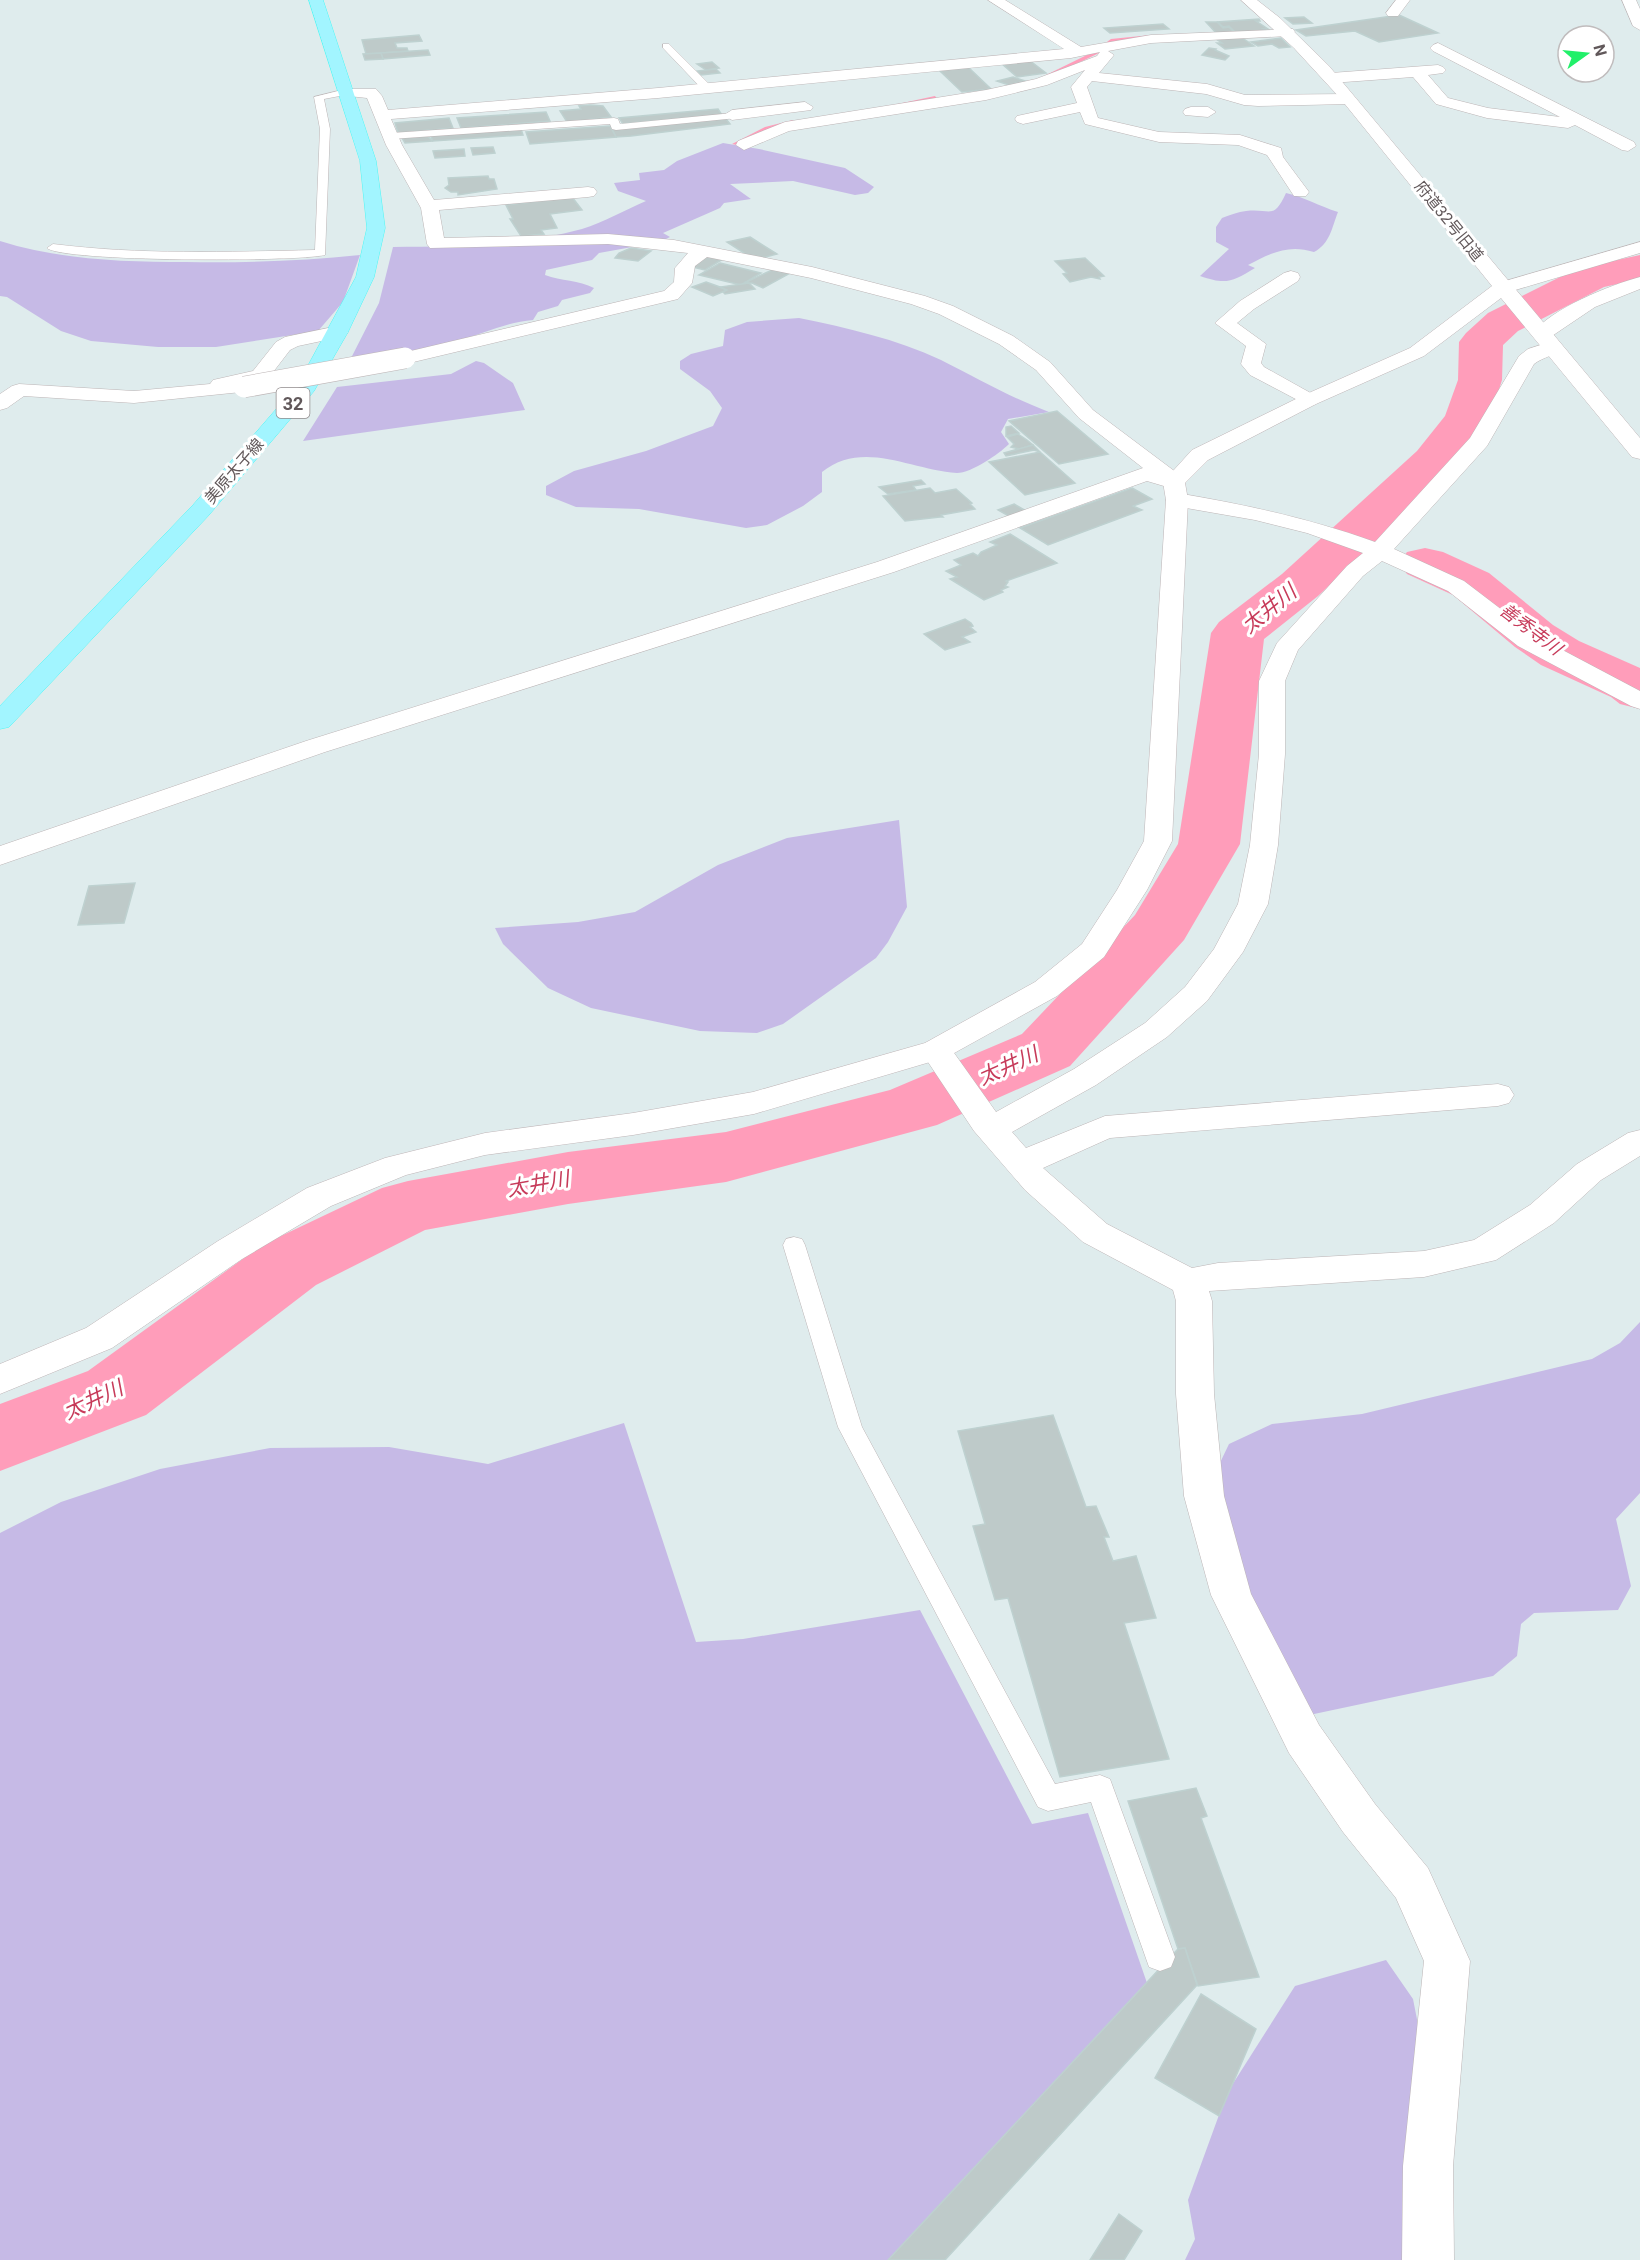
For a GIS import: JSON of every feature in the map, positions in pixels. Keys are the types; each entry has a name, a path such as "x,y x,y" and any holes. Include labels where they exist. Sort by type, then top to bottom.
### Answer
{"main road":[{"name":"美原太子線","path":"0,721 216,492 307,387 365,277 376,228 368,160 316,0"}],"street":[{"path":"995,0 1078,51"},
{"name":"府道32号旧道","path":"1248,0 1288,32 1331,78 1640,452"},
{"path":"1393,13 1403,0"},
{"path":"1629,0 1640,26"},
{"path":"381,115 706,88 1078,51 1183,37 1288,32"},
{"path":"1094,141 1090,131 1089,114 1079,87 1110,51 1128,43"},
{"path":"1419,51 1470,44"},
{"path":"1438,48 1628,146"},
{"path":"744,145 785,127 986,95 1041,82 1103,58"},
{"path":"1331,78 1476,68"},
{"path":"1417,72 1442,101 1487,113 1563,123 1581,122"},
{"path":"1087,76 1179,81 1244,100 1349,99"},
{"path":"1179,81 1197,113"},
{"path":"706,88 734,117 834,104"},
{"path":"346,92 370,92 374,96 391,136 429,206 436,244 608,239 674,245 812,273 946,310 1006,340 1043,366 1086,414 1176,491"},
{"path":"1023,119 1089,114 1159,137 1240,140 1275,152 1275,157 1300,192"},
{"path":"1269,150 1287,145"},
{"path":"429,206 588,192"},
{"path":"0,1380 99,1338 230,1250 319,1197 397,1166 485,1144 633,1124 754,1103 939,1055 1046,989 1093,950 1132,890 1158,841 1176,491 1200,455 1309,400 1417,352 1507,293 1640,247"},
{"path":"0,404 20,390 134,397 160,395 244,387 405,358 671,295 683,283 684,268 688,262 703,251"},
{"path":"1291,277 1247,304 1225,323 1256,344 1251,364 1257,371 1309,400"},
{"path":"988,1126 1085,1077 1156,1030 1196,994 1228,952 1253,904 1266,836 1272,754 1272,681 1286,648 1372,550 1479,441 1526,360 1535,353 1544,336 1570,311 1614,291 1640,283"},
{"path":"1614,291 1631,303"},
{"path":"160,395 165,390 243,381 260,376 283,346 292,341 338,332"},
{"path":"0,856 99,818 416,713 859,576 1146,474 1176,491 1315,528 1402,560 1456,586 1527,641 1640,701"},
{"path":"939,1055 988,1126 1037,1182 1095,1233 1188,1282 1218,1276 1424,1264 1484,1251 1542,1214 1589,1172 1640,1141"},
{"path":"1021,1164 1105,1127 1498,1095"},
{"path":"1188,1282 1194,1301 1195,1394 1204,1496 1231,1595 1304,1739 1359,1818 1412,1883 1447,1961 1428,2166 1428,2260"}],"lane":[{"path":"666,46 706,88"},
{"path":"53,248 101,255 321,253 325,129 319,97 346,92"},
{"path":"391,136 614,121 616,127 734,117"},
{"path":"794,1245 850,1427 1048,1798 1100,1788 1160,1957"}],"shaded area":[{"path":"723,143 845,168 874,187 868,193 855,195 793,181 730,184 751,199 724,203 720,208 663,233 670,237 660,242 599,253 592,260 546,270 545,275 594,288 590,293 562,300 558,306 538,312 533,320 443,344 348,364 379,303 393,247 464,246 512,242 582,229 646,201 618,191 614,183 640,180 639,173 664,170 677,161"},
{"path":"1286,193 1338,212 1330,235 1319,249 1314,252 1296,249 1280,251 1248,265 1255,268 1229,281 1216,281 1200,276 1229,249 1216,242 1216,227 1222,218 1246,211 1274,210 1282,202"},
{"path":"0,241 69,256 139,261 251,262 360,255 343,302 318,331 216,347 158,347 91,341 61,331 7,297 0,296"},
{"path":"799,318 854,330 907,346 1049,412 1008,419 1001,432 1009,444 999,453 963,472 940,471 871,457 838,462 822,472 822,492 803,506 767,525 746,528 639,509 576,507 546,495 546,486 574,471 646,451 713,426 722,408 710,391 680,369 680,361 691,354 723,346 725,330 747,322"},
{"path":"476,361 484,363 513,383 525,410 303,441 337,387 451,374"},
{"path":"899,820 907,907 888,942 876,958 783,1024 757,1033 700,1031 591,1008 548,988 503,944 495,928 578,922 635,912 718,865 787,838"},
{"path":"1640,1322 1640,1493 1616,1519 1631,1586 1618,1610 1534,1613 1521,1624 1517,1656 1493,1676 1300,1717 1280,1711 1217,1469 1229,1444 1272,1424 1362,1414 1592,1359 1620,1343"},
{"path":"624,1423 696,1642 743,1639 920,1610 1032,1824 1088,1813 1147,1983 888,2260 0,2260 0,1533 61,1502 160,1469 270,1448 389,1447 488,1464"},
{"path":"1386,1960 1413,1999 1427,2070 1407,2260 1185,2260 1195,2239 1188,2200 1227,2093 1295,1986"}],"building":[{"path":"1399,15 1438,33 1379,42 1355,31 1306,36 1296,30"},
{"path":"1304,17 1312,23 1293,24 1285,18"},
{"path":"1259,19 1260,21 1256,21 1268,29 1263,29 1266,31 1236,33 1229,26 1223,27 1218,22"},
{"path":"1206,22 1217,22 1223,28 1229,27 1235,33 1217,34"},
{"path":"1163,24 1169,29 1110,33 1104,28"},
{"path":"419,35 422,41 395,43 397,48 407,48 408,51 366,54 362,40"},
{"path":"1241,37 1254,46 1225,49 1217,43 1222,43 1216,39"},
{"path":"1281,38 1290,47 1279,48 1272,44 1258,46 1251,42"},
{"path":"1209,48 1229,56 1225,60 1202,55"},
{"path":"428,50 430,55 383,59 381,53"},
{"path":"381,53 383,59 365,60 363,54"},
{"path":"1029,60 1046,73 1017,77 1001,63"},
{"path":"712,62 719,68 706,70 697,64"},
{"path":"968,67 991,89 962,92 939,70"},
{"path":"716,69 720,73 701,75 697,71"},
{"path":"1013,77 1025,81 1009,85 997,81"},
{"path":"579,106 603,106 611,117 567,122 560,111 581,109"},
{"path":"718,109 722,115 623,124 619,118"},
{"path":"546,112 550,121 461,128 457,118"},
{"path":"449,118 453,128 398,133 395,123"},
{"path":"726,119 730,124 631,136 616,137 612,129"},
{"path":"610,126 616,137 530,144 526,132"},
{"path":"521,129 523,135 433,141 430,135"},
{"path":"428,136 432,141 405,143 402,138"},
{"path":"493,147 495,153 473,155 471,148"},
{"path":"464,149 465,156 435,158 433,151"},
{"path":"488,176 489,179 494,179 497,189 458,195 458,192 451,192 445,188 449,185 448,178"},
{"path":"572,197 582,210 550,214 557,228 541,230 544,234 521,236 510,219 513,219 506,205"},
{"path":"750,237 777,254 755,260 727,242"},
{"path":"631,248 651,251 638,261 615,258 619,253"},
{"path":"707,255 723,259 705,270 688,266"},
{"path":"1085,258 1104,276 1099,277 1100,279 1091,277 1070,282 1063,274 1067,273 1055,261"},
{"path":"720,263 761,273 741,285 699,275"},
{"path":"772,270 794,271 763,288 752,283 744,283"},
{"path":"706,282 727,290 713,296 692,287"},
{"path":"749,283 755,289 725,294 723,292 727,290 720,287"},
{"path":"1057,411 1108,454 1059,464 1009,421"},
{"path":"1011,426 1019,433 1006,436 1006,427"},
{"path":"1018,434 1033,445 1019,449 1011,447 1014,444 1007,437"},
{"path":"1033,445 1040,452 1034,450 1006,456 1004,453"},
{"path":"1040,452 1075,483 1025,495 989,462"},
{"path":"921,480 925,484 913,486 916,490 888,494 879,487"},
{"path":"930,488 935,493 956,489 972,503 970,504 975,509 941,515 943,517 905,521 883,496"},
{"path":"1132,488 1152,499 1133,506 1142,510 1048,545 1020,528"},
{"path":"1014,504 1028,512 1012,518 998,510"},
{"path":"1010,534 1057,563 1006,581 1008,582 1005,586 1008,587 1001,590 1003,592 984,600 950,579 957,577 946,571 961,565 954,560 973,553 978,556 981,552 997,545 990,542"},
{"path":"965,619 971,623 973,626 970,627 976,632 962,637 970,642 945,650 924,634"},
{"path":"135,883 124,923 78,925 89,886"},
{"path":"1053,1415 1086,1507 1096,1506 1109,1537 1104,1537 1113,1561 1136,1556 1156,1618 1124,1623 1169,1759 1060,1777 1008,1598 995,1600 973,1526 985,1524 958,1431"},
{"path":"1196,1788 1207,1816 1201,1818 1259,1977 1198,1986 1185,1948 1178,1949 1128,1801"},
{"path":"1185,1948 1197,1985 945,2260 888,2260 1178,1949"},
{"path":"1201,1994 1256,2029 1219,2116 1155,2078"},
{"path":"1119,2214 1142,2231 1124,2260 1090,2260"}],"waterway":[{"path":"1049,75 1095,53 1113,40 1151,37"},
{"path":"882,108 935,98"},
{"path":"735,144 767,128 793,122"},
{"name":"太井川","path":"0,1438 117,1393 289,1265 408,1207 568,1178 726,1157 912,1108 1046,1050 1161,926 1209,844 1238,633 1300,585 1434,461 1467,418 1480,380 1481,342 1503,322 1591,278 1640,267"},
{"name":"善秀寺川","path":"1425,563 1471,584 1534,636 1560,653 1631,685 1640,692"}]}
